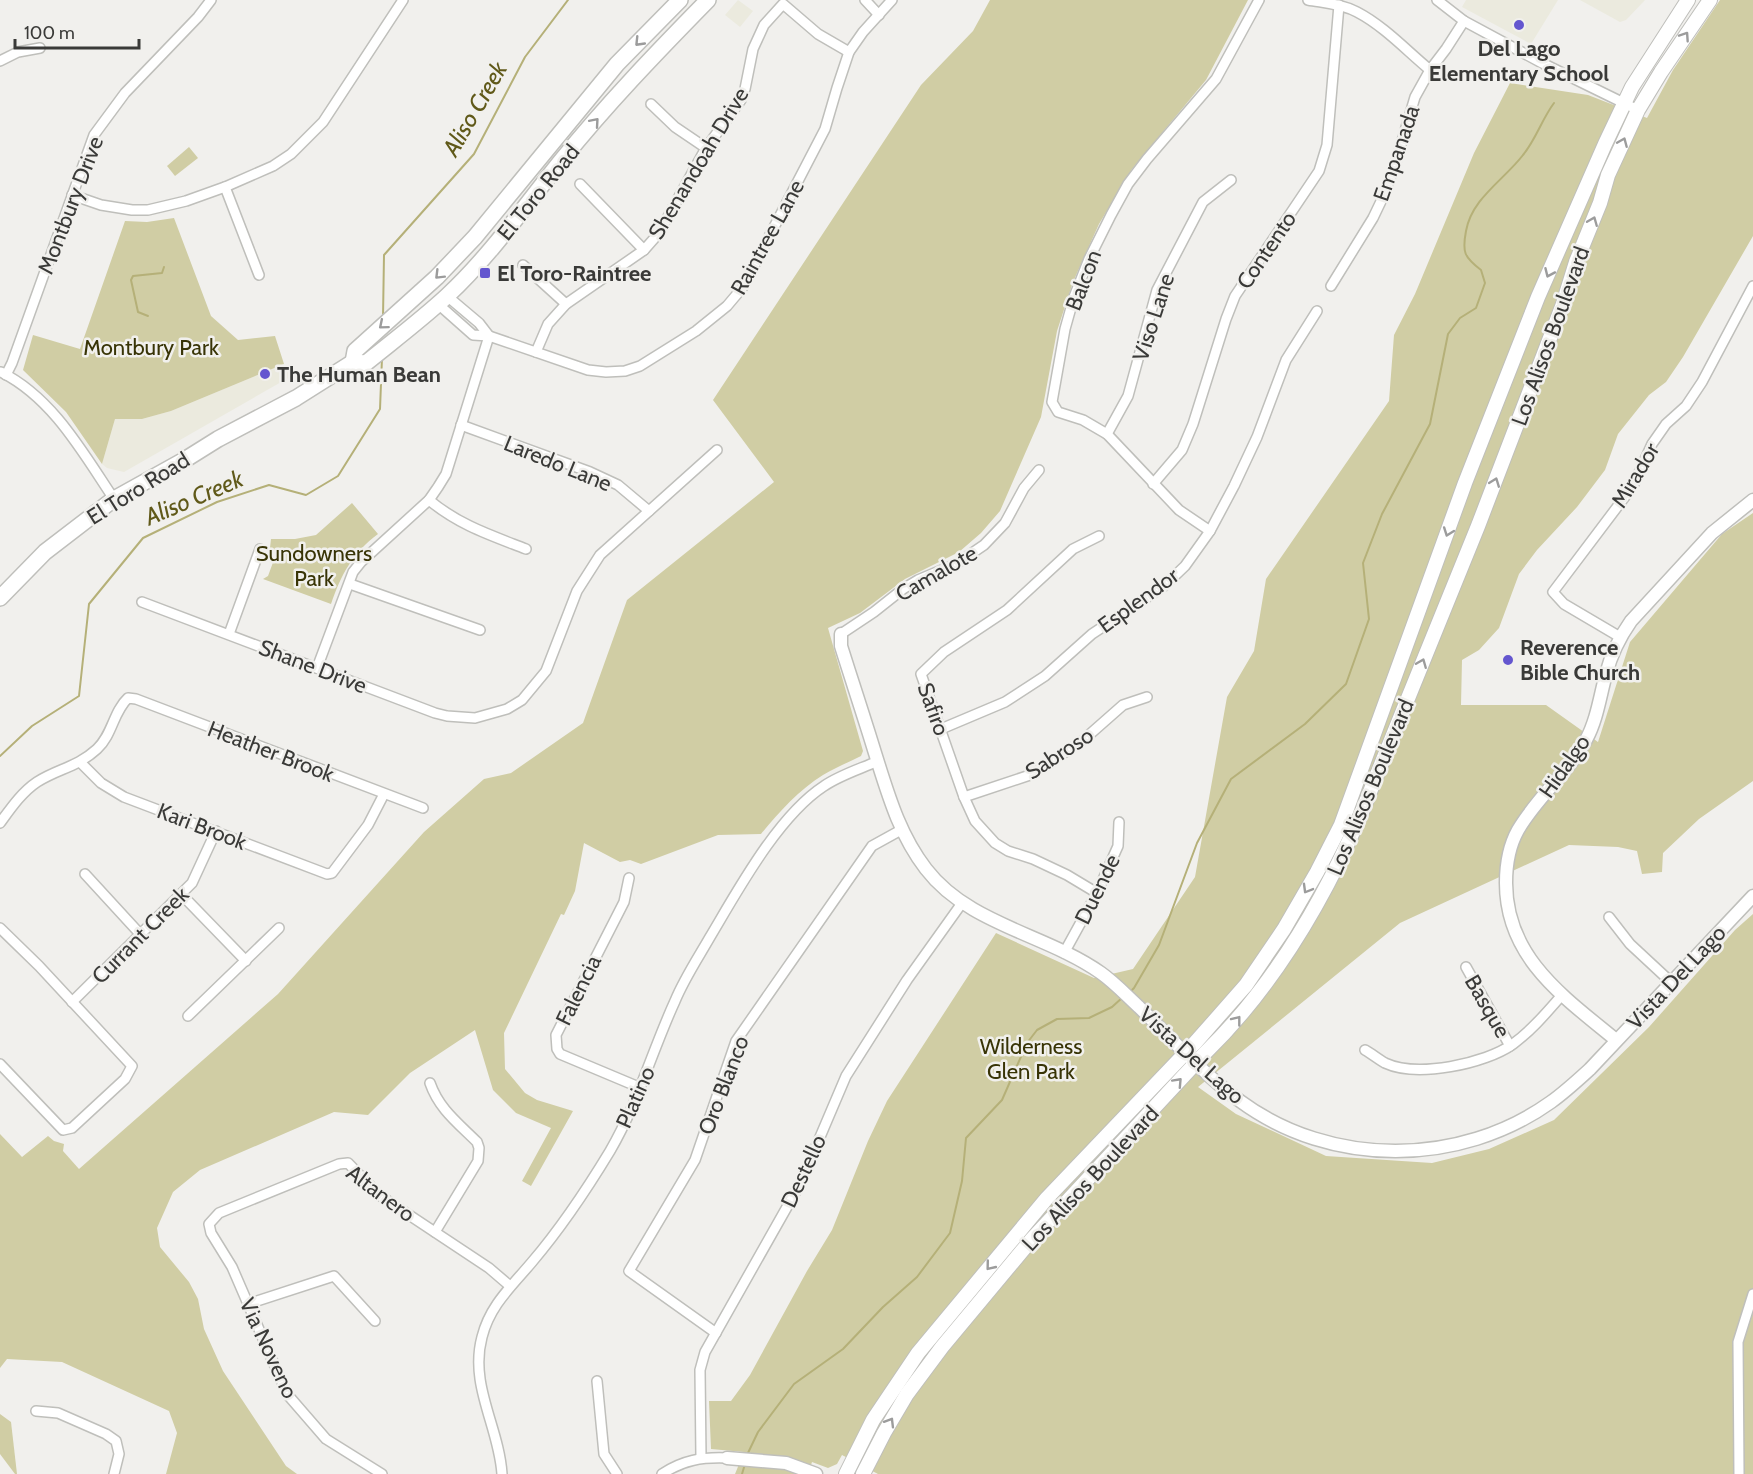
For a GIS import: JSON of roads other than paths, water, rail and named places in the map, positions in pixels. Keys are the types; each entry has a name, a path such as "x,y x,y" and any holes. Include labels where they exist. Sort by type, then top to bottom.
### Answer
{"main road":[{"name":"El Toro Road","path":"359,362 355,351 437,277 475,237 617,64 680,0"},
{"name":"El Toro Road","path":"0,598 45,552 114,499 359,362 404,333 443,300 502,237 561,161 628,83 708,0"},
{"name":"Los Alisos Boulevard","path":"846,1474 873,1420 918,1353 1047,1198 1186,1052 1246,985 1284,929 1317,872 1341,825 1465,483 1538,297 1624,104 1647,61 1689,0"},
{"name":"Los Alisos Boulevard","path":"863,1474 907,1394 942,1347 1032,1239 1230,1029 1272,975 1306,924 1348,845 1478,526 1563,304 1608,175 1638,110 1710,0"}],"street":[{"name":"Montbury Drive","path":"3,373 12,363 87,149 102,123 125,93 198,17 211,0"},
{"path":"72,195 101,205 148,210 186,201 273,166 291,154 323,122 403,0"},
{"path":"865,0 884,5"},
{"name":"Balcon","path":"1210,531 1179,510 1107,434 1083,420 1058,412 1052,402 1065,329 1074,297 1089,259 1128,184 1216,79 1259,0"},
{"path":"1308,0 1339,5 1357,11 1430,70"},
{"path":"1437,0 1464,21 1542,63 1638,110"},
{"name":"Shenandoah Drive","path":"536,352 548,324 566,304 644,250 659,233 706,148 741,100 753,49 764,25 783,4 818,34 849,52"},
{"name":"Raintree Lane","path":"443,300 462,326 473,334 489,336 588,370 625,371 640,366 696,331 728,306 743,287 825,129 849,52 884,5"},
{"name":"Contento","path":"1153,484 1182,450 1235,296 1319,171 1327,145 1339,5"},
{"name":"Empanada","path":"1331,286 1373,218 1384,195 1415,97 1430,70 1464,21"},
{"path":"0,62 18,52 39,48"},
{"path":"651,104 675,127 706,148"},
{"name":"Viso Lane","path":"1107,434 1128,396 1157,290 1203,202 1232,180"},
{"path":"580,184 644,250"},
{"path":"225,187 259,275"},
{"path":"524,265 566,304"},
{"name":"Mirador","path":"1620,637 1564,604 1553,592 1633,486 1652,444 1666,424 1686,406 1702,382 1753,286"},
{"name":"Raintree Lane","path":"443,300 479,323 489,336"},
{"name":"Esplendor","path":"941,729 1005,702 1045,675 1092,634 1163,587 1185,566 1210,531 1245,465 1286,360 1317,311"},
{"path":"462,326 470,316"},
{"path":"317,668 353,572 429,500 446,474 489,336"},
{"path":"3,373 32,392 46,405 64,426 114,499"},
{"name":"Laredo Lane","path":"461,425 590,472 618,485 649,511"},
{"path":"649,511 717,450"},
{"name":"Camalote","path":"841,634 903,589 956,564 984,545 1005,523 1024,488 1039,470"},
{"path":"429,500 466,526 526,549"},
{"name":"Hidalgo","path":"1616,1040 1562,995 1536,969 1516,934 1509,914 1506,892 1507,862 1518,830 1532,809 1572,762 1587,739 1609,663 1620,637 1631,621 1712,532 1753,500"},
{"name":"Shane Drive","path":"142,602 435,713 464,718 487,716 507,709 522,700 535,687 546,671 577,591 588,572 600,555 649,511"},
{"name":"Safiro","path":"1097,893 1067,875 1033,859 1008,851 995,843 975,821 964,798 921,674 944,652 1022,598 1074,549 1099,536"},
{"path":"229,634 260,549"},
{"path":"350,584 480,630"},
{"name":"Vista Del Lago","path":"841,634 841,646 901,830 927,870 943,887 962,903 1100,972 1240,1101 1269,1120 1297,1132 1347,1147 1372,1151 1413,1151 1472,1141 1497,1132 1532,1114 1570,1088 1753,896"},
{"name":"Sabroso","path":"964,798 1030,775 1081,742 1123,705 1147,697"},
{"name":"Heather Brook","path":"80,762 100,746 110,733 120,705 128,698 136,699 423,808"},
{"name":"Platino","path":"502,1474 497,1443 478,1372 482,1337 489,1316 499,1299 532,1262 560,1225 609,1151 641,1088 675,1000 729,905 778,830 799,806 825,785 878,761"},
{"path":"0,823 21,796 37,782 80,762"},
{"name":"Kari Brook","path":"80,762 113,792 323,873 332,873 368,825 384,794"},
{"name":"Duende","path":"1064,953 1097,893 1118,846 1119,822"},
{"name":"Oro Blanco","path":"716,1333 629,1271 695,1160 736,1041 872,846 901,830"},
{"name":"Currant Creek","path":"72,1002 182,895 199,871 216,831"},
{"path":"85,874 141,936"},
{"name":"Falencia","path":"629,878 624,902 556,1035 556,1049 560,1054 641,1088"},
{"path":"182,895 246,961"},
{"name":"Destello","path":"701,1458 700,1370 705,1352 800,1184 846,1076 907,980 962,903"},
{"path":"1609,917 1630,944 1672,983"},
{"path":"0,928 132,1066 125,1078 72,1128 63,1130 0,1064"},
{"path":"188,1016 279,928"},
{"name":"Basque","path":"1466,967 1510,1046"},
{"path":"1365,1050 1385,1063 1400,1067 1429,1069 1463,1065 1510,1046 1527,1033 1562,995"},
{"path":"430,1083 434,1096 443,1110 477,1142 479,1148 478,1161 435,1232"},
{"name":"Altanero","path":"210,1224 219,1213 339,1164 348,1163 379,1195 489,1268 510,1286"},
{"name":"Via Noveno","path":"210,1224 211,1233 232,1267 286,1394 326,1439 382,1474"},
{"path":"248,1304 334,1276 375,1321"},
{"path":"1739,1474 1738,1342 1753,1294"},
{"path":"597,1381 604,1454 617,1474"},
{"path":"36,1411 58,1413 106,1434 117,1442 119,1454 114,1474"},
{"path":"662,1474 676,1464 701,1458 786,1463 816,1474"}],"waterway":[{"name":"Aliso Creek","path":"383,317 384,255 474,154 525,57 568,0"},
{"path":"1130,992 1159,945 1197,843 1231,779 1305,724 1346,684 1369,619 1363,563 1382,514 1430,424 1448,334 1460,318 1476,308 1485,283 1481,270 1466,254 1465,238 1469,219 1482,199 1528,149 1554,103"},
{"path":"148,316 138,312 131,280 133,276 162,273 164,267"},
{"name":"Aliso Creek","path":"0,756 32,726 79,696 89,604 143,538 217,502 269,485 306,495 338,476 380,409 382,358"},
{"path":"747,1455 758,1432 794,1384 843,1349 883,1307 917,1277 950,1233 962,1181 966,1138 1002,1100 1027,1043 1037,1030 1057,1019 1089,1018 1112,1007 1123,997"},
{"path":"742,1474 745,1464"}],"place":[{"name":"Del Lago Elementary School","path":"1519,25"},
{"name":"El Toro-Raintree","path":"485,273"},
{"name":"The Human Bean","path":"265,374"},
{"name":"Reverence Bible Church","path":"1508,660"}],"park label":[{"name":"Montbury Park","path":"151,347"},
{"name":"Sundowners Park","path":"314,566"},
{"name":"Wilderness Glen Park","path":"1031,1058"}]}
